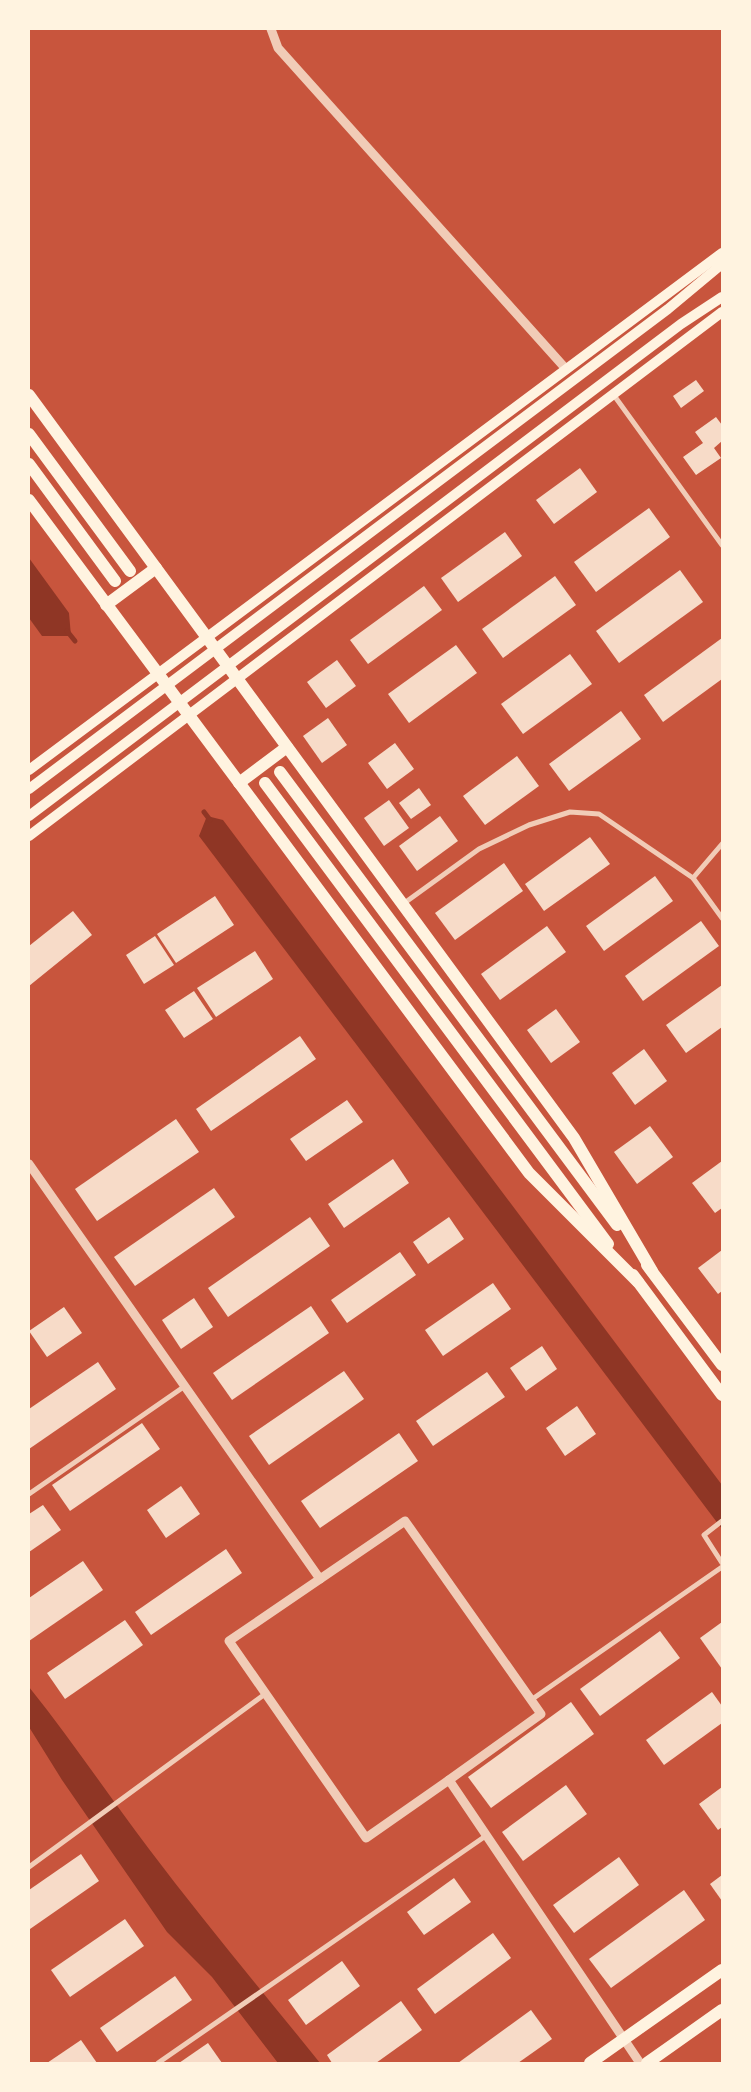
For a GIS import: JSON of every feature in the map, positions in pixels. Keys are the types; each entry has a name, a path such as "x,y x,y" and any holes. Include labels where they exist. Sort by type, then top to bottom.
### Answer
{"main road":[{"path":"29,770 722,253"},
{"path":"29,789 668,309 722,264"},
{"path":"29,816 681,324 722,297"},
{"path":"29,836 722,312"},
{"path":"29,395 574,1138 652,1271"},
{"path":"29,434 130,571"},
{"path":"29,464 115,581"},
{"path":"29,500 529,1173 638,1282"},
{"path":"106,605 156,568"},
{"path":"239,783 287,747"},
{"path":"280,772 722,1365"},
{"path":"265,783 722,1395"},
{"path":"590,2063 722,1970"},
{"path":"646,2063 722,2010"}],"street":[{"path":"271,29 278,48 566,369"},
{"path":"614,394 722,545"},
{"path":"402,904 479,849 529,825 570,812 599,814 692,878 722,918"},
{"path":"692,878 722,844"},
{"path":"29,1164 320,1579"},
{"path":"29,1494 184,1386"},
{"path":"531,1700 722,1565 704,1535 722,1521"},
{"path":"405,1522 541,1714 366,1838 265,1694 229,1641 405,1522"},
{"path":"29,1867 118,1804 265,1694"},
{"path":"449,1780 640,2063"},
{"path":"158,2063 487,1835"}],"shaded area":[{"path":"29,558 69,613 71,636 42,636 29,618"},
{"path":"207,816 223,820 722,1485 722,1529 199,836"},
{"path":"29,1687 170,1876 320,2063 278,2063 212,1977 167,1932 62,1780 29,1727"}],"building":[{"path":"696,380 704,391 681,408 673,396"},
{"path":"716,417 722,425 722,441 714,448 721,458 696,475 683,457 703,443 695,432"},
{"path":"580,468 597,492 554,524 536,500"},
{"path":"649,508 670,537 596,592 574,562"},
{"path":"505,532 522,556 458,602 441,578"},
{"path":"680,570 703,602 619,663 596,631"},
{"path":"555,576 576,605 503,658 482,629"},
{"path":"424,586 442,610 368,664 350,640"},
{"path":"722,638 722,679 663,722 644,695"},
{"path":"456,645 477,673 409,723 388,694"},
{"path":"570,654 592,684 523,734 501,704"},
{"path":"337,660 356,686 326,708 307,682"},
{"path":"621,711 641,739 569,791 549,764"},
{"path":"328,718 347,745 322,763 303,736"},
{"path":"395,743 414,769 387,789 368,763"},
{"path":"517,756 539,786 485,825 463,796"},
{"path":"419,788 431,805 411,819 399,803"},
{"path":"389,800 409,828 384,846 364,818"},
{"path":"440,816 458,841 417,871 399,846"},
{"path":"590,837 610,864 544,911 525,884"},
{"path":"504,863 523,891 455,940 435,913"},
{"path":"655,876 673,901 604,951 586,926"},
{"path":"215,896 234,925 176,963 157,934"},
{"path":"73,911 92,935 29,986 29,946"},
{"path":"701,921 719,946 643,1001 625,976"},
{"path":"547,926 566,952 500,1000 481,974"},
{"path":"155,936 174,965 144,984 126,955"},
{"path":"255,951 273,979 216,1017 197,988"},
{"path":"722,985 722,1027 686,1053 666,1025"},
{"path":"194,991 213,1019 184,1038 165,1010"},
{"path":"556,1009 580,1042 551,1063 527,1030"},
{"path":"300,1036 316,1059 211,1131 196,1109"},
{"path":"644,1049 667,1081 635,1105 612,1073"},
{"path":"347,1100 363,1122 306,1161 290,1139"},
{"path":"176,1119 199,1152 97,1221 75,1189"},
{"path":"650,1126 673,1157 637,1184 614,1152"},
{"path":"393,1159 409,1183 344,1228 328,1204"},
{"path":"722,1161 722,1208 715,1213 692,1183"},
{"path":"214,1188 235,1217 135,1286 114,1257"},
{"path":"310,1217 330,1246 228,1317 208,1288"},
{"path":"449,1217 464,1239 428,1264 413,1242"},
{"path":"722,1250 722,1291 718,1294 698,1268"},
{"path":"400,1252 416,1275 347,1323 331,1300"},
{"path":"493,1283 511,1309 443,1356 425,1330"},
{"path":"194,1298 213,1327 181,1349 162,1320"},
{"path":"311,1306 329,1333 232,1400 213,1373"},
{"path":"64,1307 82,1333 47,1357 29,1331"},
{"path":"542,1346 557,1369 526,1391 510,1368"},
{"path":"98,1362 116,1389 29,1449 29,1409"},
{"path":"344,1371 364,1399 269,1465 249,1436"},
{"path":"487,1372 505,1397 433,1446 416,1421"},
{"path":"577,1406 596,1434 565,1456 546,1428"},
{"path":"142,1423 160,1449 70,1511 52,1485"},
{"path":"399,1433 418,1461 320,1528 301,1501"},
{"path":"181,1486 200,1514 166,1538 147,1510"},
{"path":"43,1505 61,1530 29,1552 29,1514"},
{"path":"226,1549 242,1573 151,1635 135,1612"},
{"path":"83,1561 103,1590 29,1641 29,1598"},
{"path":"125,1620 143,1645 65,1699 47,1673"},
{"path":"722,1622 722,1669 700,1638"},
{"path":"660,1631 680,1658 600,1716 580,1689"},
{"path":"712,1692 722,1706 722,1723 664,1765 646,1740"},
{"path":"571,1702 594,1734 491,1808 468,1777"},
{"path":"566,1785 587,1814 523,1861 502,1832"},
{"path":"722,1787 722,1827 718,1830 699,1804"},
{"path":"81,1854 99,1881 30,1929 29,1890"},
{"path":"619,1857 639,1885 574,1933 553,1905"},
{"path":"722,1875 722,1901 710,1884"},
{"path":"454,1878 471,1902 424,1935 407,1912"},
{"path":"684,1890 705,1920 611,1988 589,1959"},
{"path":"125,1919 144,1946 70,1997 51,1970"},
{"path":"493,1933 511,1958 435,2014 417,1989"},
{"path":"342,1961 360,1986 306,2025 288,2000"},
{"path":"175,1976 192,2000 117,2052 100,2028"},
{"path":"401,2001 422,2030 376,2063 332,2063 327,2055"},
{"path":"531,2010 552,2039 518,2063 458,2063"},
{"path":"81,2040 97,2063 47,2063"},
{"path":"208,2043 222,2063 179,2063"}],"waterway":[{"path":"67,631 75,641"},
{"path":"204,812 210,820"}]}
